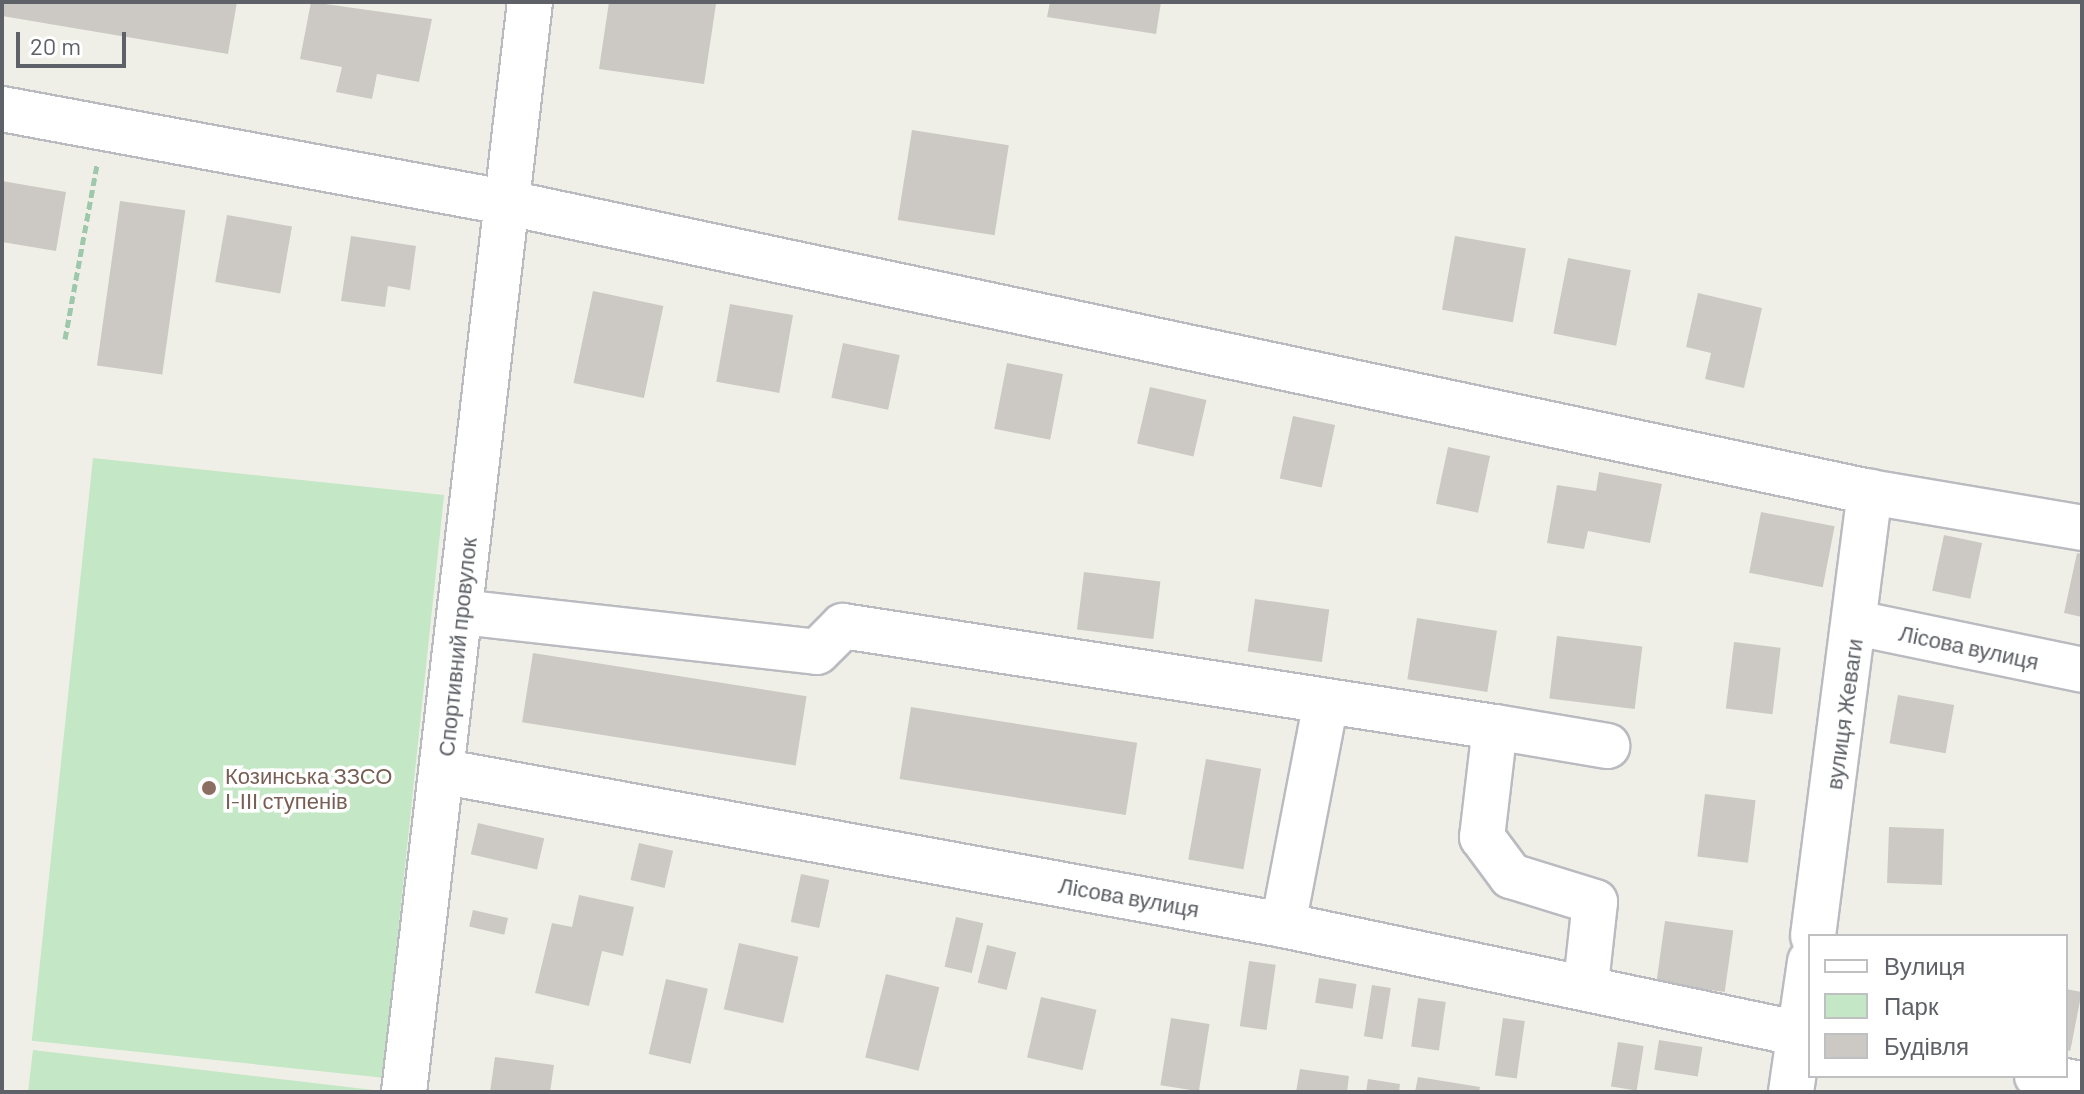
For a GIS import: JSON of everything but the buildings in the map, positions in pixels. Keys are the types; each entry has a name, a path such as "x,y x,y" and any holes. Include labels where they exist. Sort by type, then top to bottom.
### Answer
{"street":[{"name":"Спортивний провулок","path":"404,1092 445,772 504,202 530,2"},
{"path":"2,109 103,124 504,202 1870,492 2082,528"},
{"name":"вулиця Жеваги","path":"1813,934 1856,623 1870,492"},
{"path":"461,612 817,652 843,626 1607,746"},
{"name":"Лісова вулиця","path":"1856,623 2082,670"},
{"path":"1283,925 1326,701"},
{"path":"1495,727 1482,837 1511,876 1595,902 1586,984"},
{"name":"Лісова вулиця","path":"445,772 1283,925 1586,984 1805,1035"},
{"path":"1791,1092 1805,1035 1808,991"},
{"path":"2048,1078 2082,1084"}],"path":[{"path":"65,339 103,124"}],"green space":[{"name":"Козинська ЗЗСО І-ІІІ ступенів","path":"93,458 444,495 383,1078 32,1041"},
{"path":"33,1050 373,1090 373,1092 28,1092"}],"place":[{"name":"Козинська ЗЗСО І-ІІІ ступенів","path":"209,788"}]}
